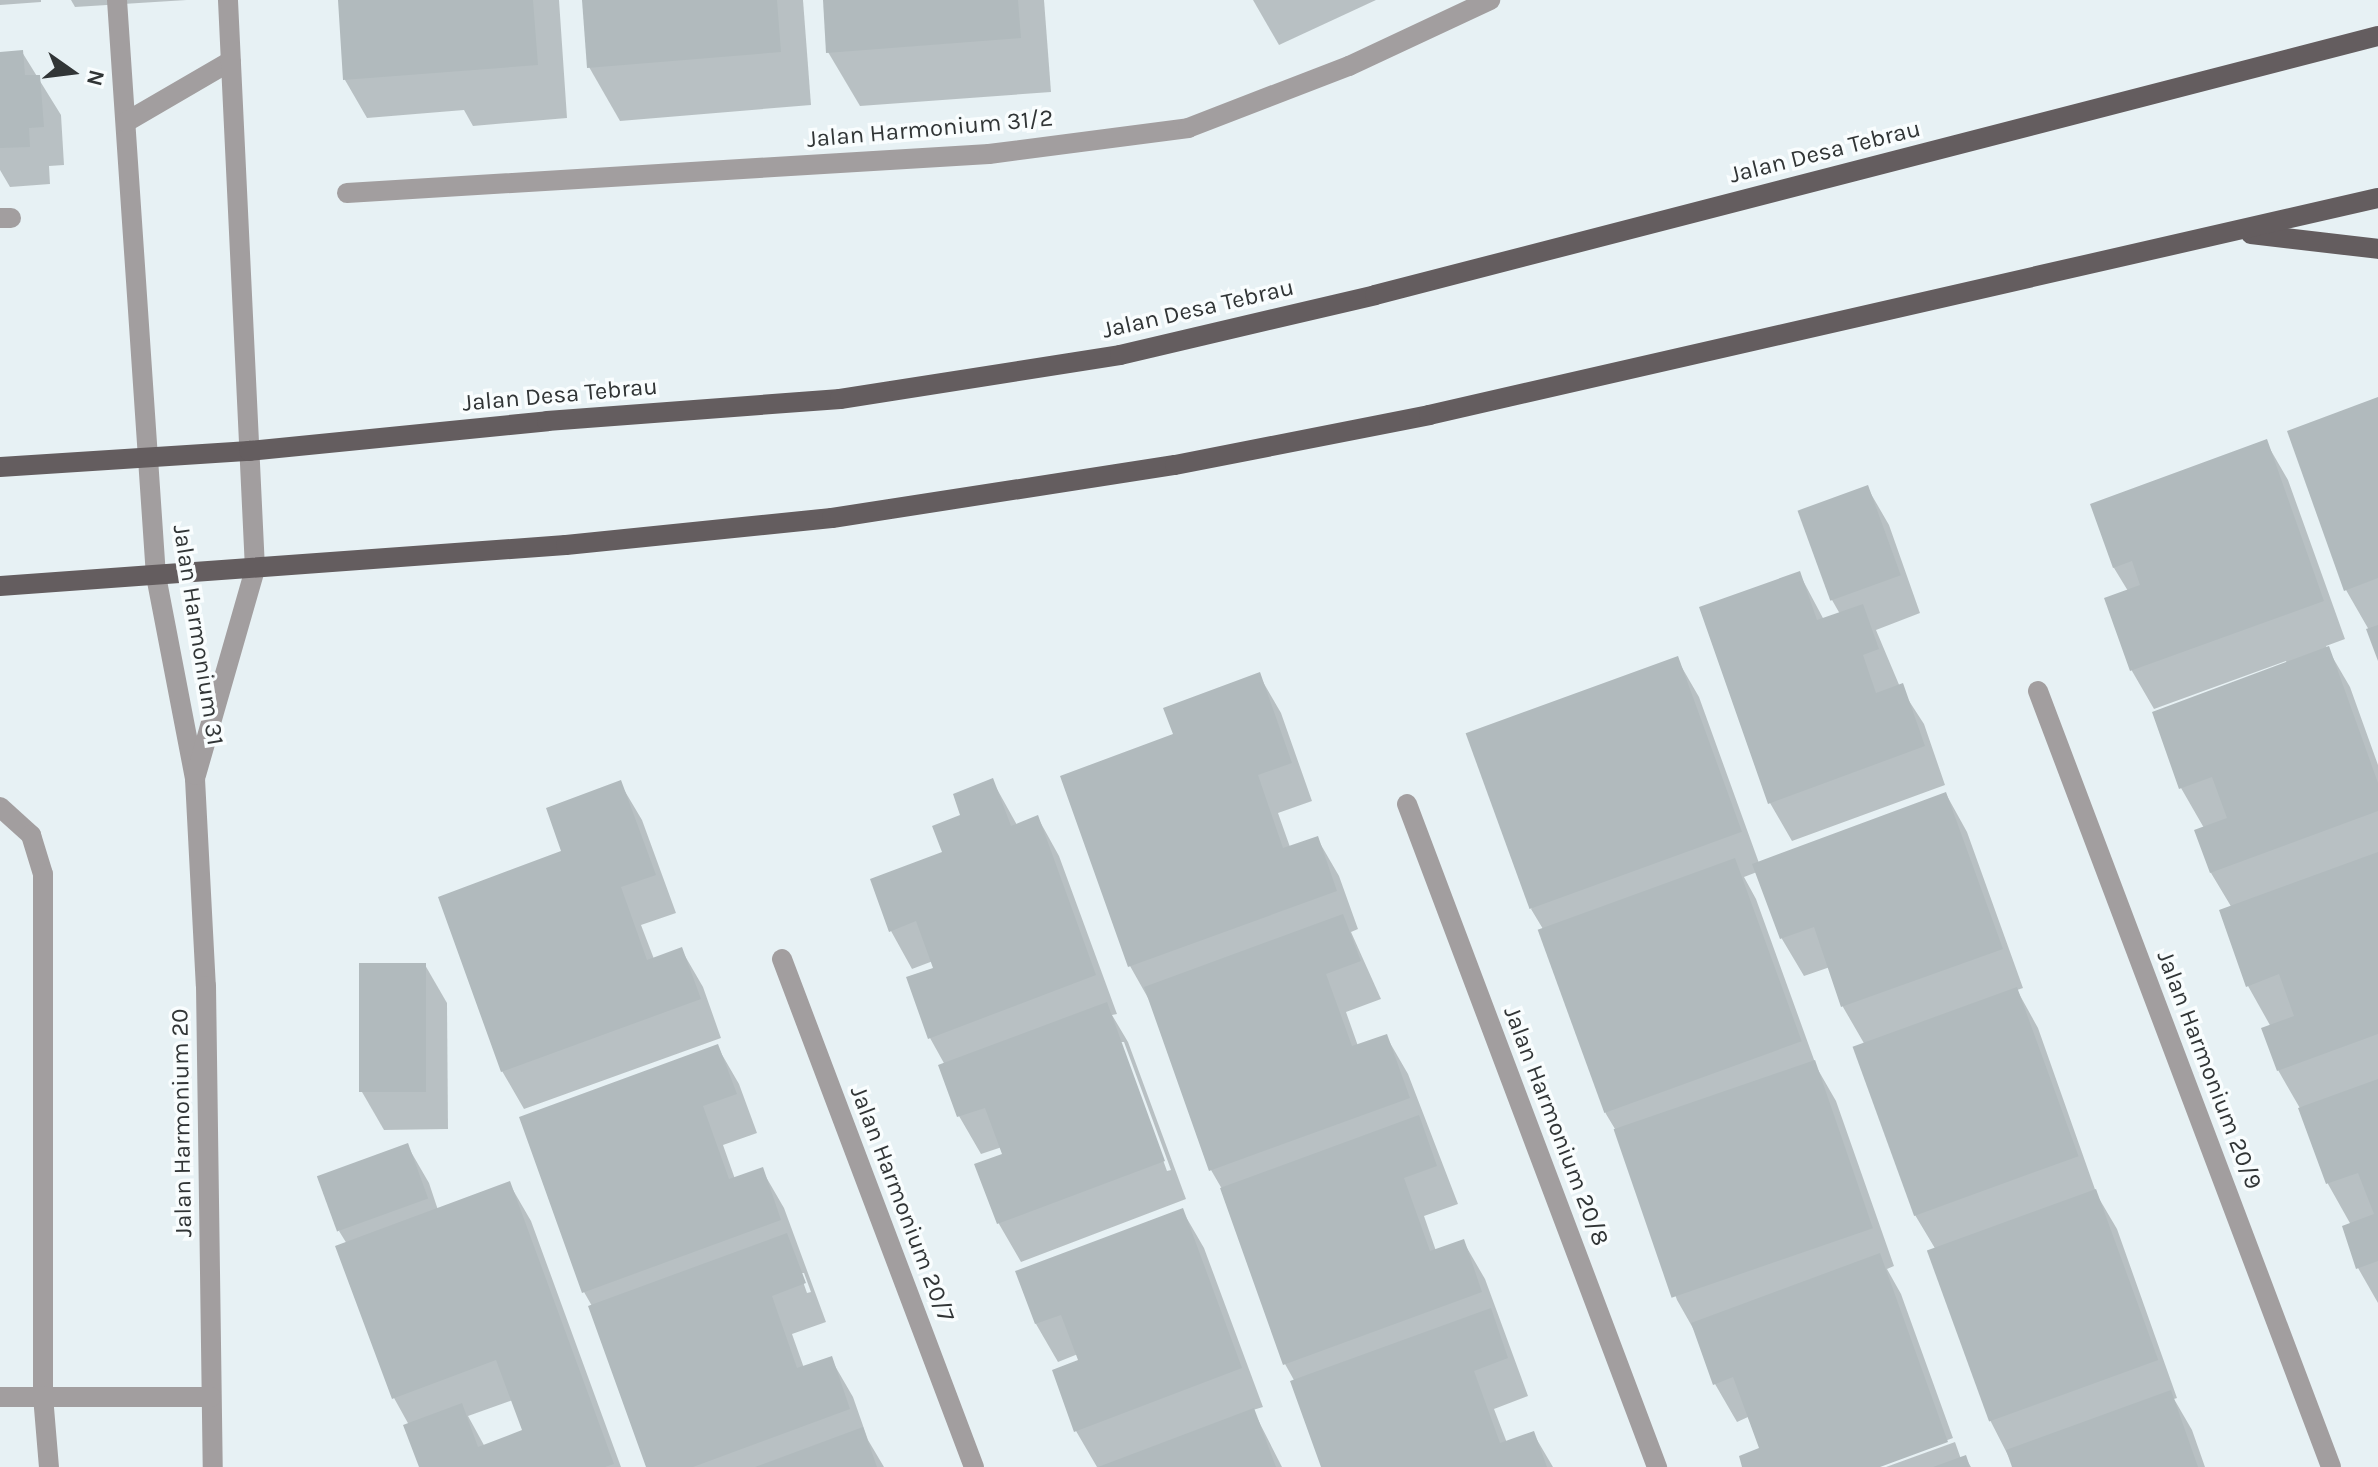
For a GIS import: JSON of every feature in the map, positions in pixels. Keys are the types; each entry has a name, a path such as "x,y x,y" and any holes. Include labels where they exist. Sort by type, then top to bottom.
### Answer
{"main road":[{"name":"Jalan Desa Tebrau","path":"0,467 249,451 547,421 840,399 1120,355 1375,295 2378,36"},
{"path":"0,586 566,545 832,518 1175,465 1429,415 2378,198"},
{"path":"2240,232 2378,249"}],"street":[{"name":"Jalan Harmonium 31","path":"117,0 156,576 195,779"},
{"name":"Jalan Harmonium 31","path":"195,779 255,569 228,0"},
{"name":"Jalan Harmonium 31/2","path":"347,193 989,154 1188,128 1349,66 1490,0"},
{"path":"126,122 231,61"},
{"name":"Jalan Harmonium 20/9","path":"2038,691 2331,1467"},
{"name":"Jalan Harmonium 20","path":"195,779 206,986 213,1467"},
{"name":"Jalan Harmonium 20/8","path":"1407,804 1657,1467"},
{"path":"4,809 31,835 43,874 43,1396 49,1467"},
{"name":"Jalan Harmonium 20/7","path":"782,959 974,1467"},
{"path":"0,1397 211,1397"}],"building":[{"path":"338,0 533,0 538,65 343,80"},
{"path":"582,0 777,0 781,52 587,68"},
{"path":"823,0 1018,0 1021,38 826,53"},
{"path":"23,50 25,75 40,75 44,127 29,128 30,147 0,148 0,52"},
{"path":"2378,397 2378,578 2344,591 2287,431"},
{"path":"2267,439 2324,601 2130,671 2104,598 2140,585 2132,561 2113,568 2090,504"},
{"path":"1868,485 1901,575 1830,601 1798,511"},
{"path":"1800,571 1817,620 1863,604 1879,649 1863,655 1876,693 1903,683 1925,746 1768,804 1699,607"},
{"path":"2378,625 2378,661 2366,629"},
{"path":"2329,646 2378,783 2378,811 2210,873 2194,830 2227,818 2212,777 2179,789 2152,712"},
{"path":"1678,656 1742,832 1530,909 1466,733"},
{"path":"1260,672 1292,763 1258,775 1283,848 1318,836 1337,891 1128,967 1060,776 1173,734 1163,708"},
{"path":"993,778 1011,826 1038,815 1096,975 928,1039 906,977 933,968 916,921 889,932 870,879 942,852 932,826 960,815 953,794"},
{"path":"621,780 656,875 621,887 647,960 682,947 701,999 501,1072 438,897 561,851 546,808"},
{"path":"1946,792 2003,949 1841,1007 1814,927 1780,939 1752,864"},
{"path":"2378,852 2378,1034 2277,1071 2261,1028 2294,1016 2279,974 2246,987 2219,910"},
{"path":"1735,858 1802,1041 1604,1113 1538,930"},
{"path":"1343,914 1361,961 1326,974 1352,1046 1387,1034 1410,1098 1209,1171 1144,987"},
{"path":"359,963 426,963 426,1092 359,1092"},
{"path":"2017,987 2079,1156 1914,1216 1853,1047"},
{"path":"1107,1002 1165,1161 997,1224 974,1164 1002,1154 985,1108 957,1117 938,1065"},
{"path":"718,1044 737,1094 703,1106 729,1179 763,1167 781,1220 582,1293 519,1117"},
{"path":"1815,1060 1873,1228 1672,1298 1614,1129"},
{"path":"2378,1079 2378,1261 2356,1269 2342,1226 2374,1214 2358,1173 2326,1184 2298,1108"},
{"path":"1419,1115 1437,1166 1404,1178 1430,1251 1464,1239 1482,1292 1283,1365 1220,1188"},
{"path":"408,1143 428,1198 337,1232 317,1176"},
{"path":"510,1181 614,1464 605,1467 419,1467 403,1425 462,1403 478,1447 522,1430 496,1360 392,1399 335,1246"},
{"path":"2096,1189 2158,1360 1989,1422 1927,1251"},
{"path":"1183,1208 1242,1368 1074,1432 1052,1370 1078,1360 1061,1315 1035,1324 1015,1271"},
{"path":"787,1233 806,1283 772,1296 797,1368 832,1356 850,1409 693,1467 646,1467 588,1306"},
{"path":"1880,1253 1948,1442 1880,1467 1742,1467 1739,1456 1759,1448 1733,1377 1713,1385 1691,1323"},
{"path":"1491,1308 1508,1358 1474,1371 1500,1443 1534,1431 1547,1467 1321,1467 1290,1381"},
{"path":"2171,1390 2198,1467 2012,1467 2006,1450"},
{"path":"1254,1408 1276,1467 1098,1467"},
{"path":"863,1427 877,1467 755,1467"},
{"path":"1966,1455 1970,1467 1933,1467"}]}
